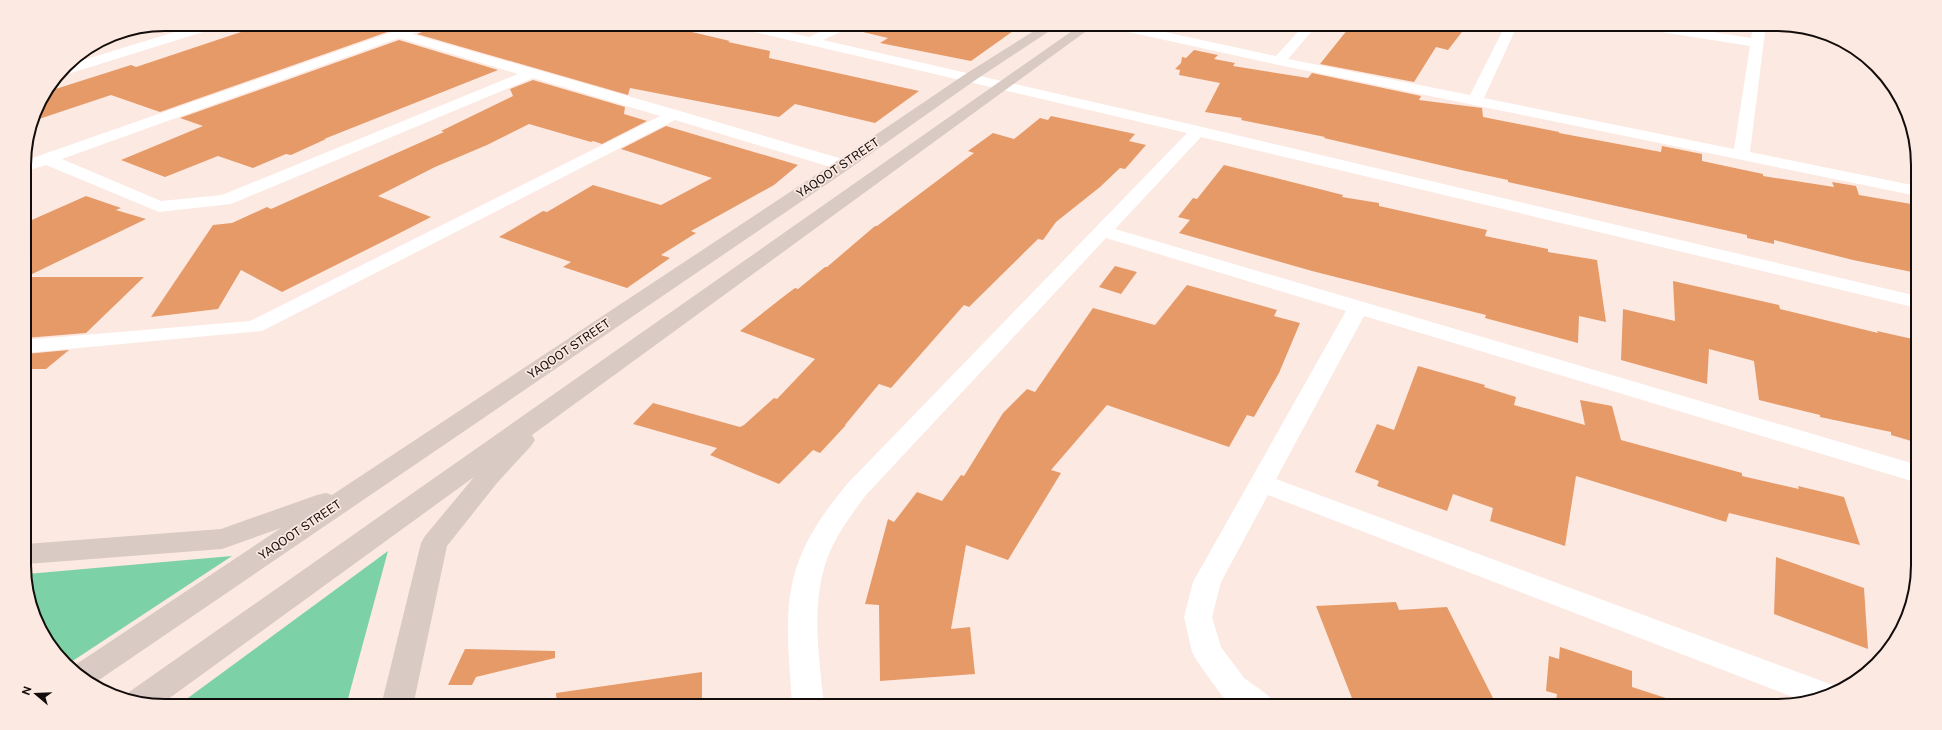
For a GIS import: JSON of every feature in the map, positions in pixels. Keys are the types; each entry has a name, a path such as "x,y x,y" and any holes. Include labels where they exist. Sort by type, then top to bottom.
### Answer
{"street":[{"path":"75,66 191,31"},
{"path":"31,164 407,31"},
{"path":"767,31 1198,131 1911,301"},
{"path":"811,41 832,31"},
{"name":"YAQOOT STREET","path":"86,673 844,165 969,78 1043,31"},
{"path":"146,698 1080,31"},
{"path":"1142,31 1279,61 1911,191"},
{"path":"1279,61 1306,31"},
{"path":"1475,101 1509,31"},
{"path":"1681,31 1757,43"},
{"path":"1741,156 1759,31"},
{"path":"399,34 844,165"},
{"path":"46,159 159,207 225,200 532,73"},
{"path":"31,346 255,327 675,114"},
{"path":"808,699 802,614 807,581 816,551 833,520 857,488 1198,131"},
{"path":"1101,231 1911,472"},
{"path":"1249,699 1233,687 1207,652 1198,617 1207,582 1358,308"},
{"path":"399,699 434,543 488,478 555,405"},
{"path":"1262,483 1817,692"},
{"path":"31,554 222,539 356,492"}],"green space":[{"path":"388,551 348,699 187,699"},
{"path":"232,556 72,661 54,640 45,624 38,608 32,583 31,574"}],"building":[{"path":"244,31 390,31 160,112 111,95 39,119 54,89 131,65 136,67"},
{"path":"424,31 688,31 770,51 769,58 919,91 875,123 795,104 779,117 630,88 628,95 417,34"},
{"path":"1013,31 971,61 880,43 888,38 863,32"},
{"path":"1346,31 1463,31 1448,50 1436,47 1414,82 1320,64"},
{"path":"399,40 498,70 324,139 326,139 291,155 286,154 253,168 218,156 165,177 121,160 203,126 180,118"},
{"path":"1194,50 1218,55 1214,59 1235,63 1233,66 1308,78 1312,73 1421,96 1419,100 1482,108 1483,117 1559,133 1661,152 1662,146 1702,154 1702,161 1763,174 1763,176 1834,187 1832,182 1856,186 1859,195 1911,204 1911,272 1853,260 1774,240 1774,244 1747,238 1747,235 1508,182 1508,180 1324,138 1325,137 1241,120 1242,118 1205,112 1220,83 1179,75 1180,70 1175,69 1181,63 1182,57 1186,58"},
{"path":"533,80 625,107 624,114 647,121 602,144 529,124 487,145 435,167 378,196 431,217 392,237 282,292 241,270 218,309 151,317 213,225 232,223 267,207 271,209 444,132 441,131 513,96 510,89"},
{"path":"1051,116 1135,134 1129,141 1146,145 1125,169 1120,168 1100,187 1056,222 1043,240 1038,239 969,307 964,305 891,388 879,384 846,425 820,453 813,450 779,484 710,455 717,448 633,424 653,403 740,427 744,425 774,398 777,399 815,359 740,331 795,288 798,289 825,267 827,267 875,226 974,153 968,151 993,133 1014,139 1040,118 1048,120"},
{"path":"666,126 798,165 774,185 691,231 696,233 661,255 670,258 627,288 563,267 571,262 499,237 543,211 547,212 593,185 661,205 712,178 621,149"},
{"path":"1224,165 1343,195 1342,197 1379,203 1379,206 1487,230 1485,236 1548,249 1548,252 1597,260 1606,322 1579,316 1578,343 1485,318 1486,315 1312,271 1179,233 1190,220 1178,217 1193,198 1197,199"},
{"path":"86,196 121,208 116,210 146,219 31,275 31,220"},
{"path":"1115,266 1137,272 1121,294 1099,287"},
{"path":"31,277 144,277 86,333 31,338"},
{"path":"1673,281 1779,305 1780,309 1878,333 1877,331 1911,339 1911,441 1891,435 1891,432 1820,417 1820,415 1759,400 1754,361 1709,349 1707,384 1621,360 1623,309 1675,321"},
{"path":"1187,285 1277,310 1274,316 1300,323 1279,373 1254,417 1247,415 1229,447 1107,405 1051,470 1061,473 1008,560 966,545 951,629 970,627 975,674 880,681 879,605 865,604 888,519 894,522 917,492 942,501 961,475 964,476 1003,413 1027,389 1035,392 1093,308 1155,325"},
{"path":"69,350 46,369 31,369 31,353"},
{"path":"1418,366 1485,385 1484,387 1516,397 1514,405 1585,425 1580,400 1612,406 1621,440 1742,473 1742,476 1799,489 1798,486 1844,497 1860,545 1729,513 1726,522 1576,476 1565,546 1490,521 1493,508 1453,494 1447,511 1377,486 1379,481 1355,472 1377,424 1394,430"},
{"path":"1776,557 1864,588 1868,649 1774,614"},
{"path":"1396,602 1399,610 1447,607 1493,699 1352,699 1316,606"},
{"path":"1560,647 1632,671 1632,687 1669,699 1556,699 1557,694 1546,691 1549,656 1559,659"},
{"path":"465,649 555,651 555,658 476,677 472,685 448,685"},
{"path":"702,672 702,699 556,699 556,693"}]}
